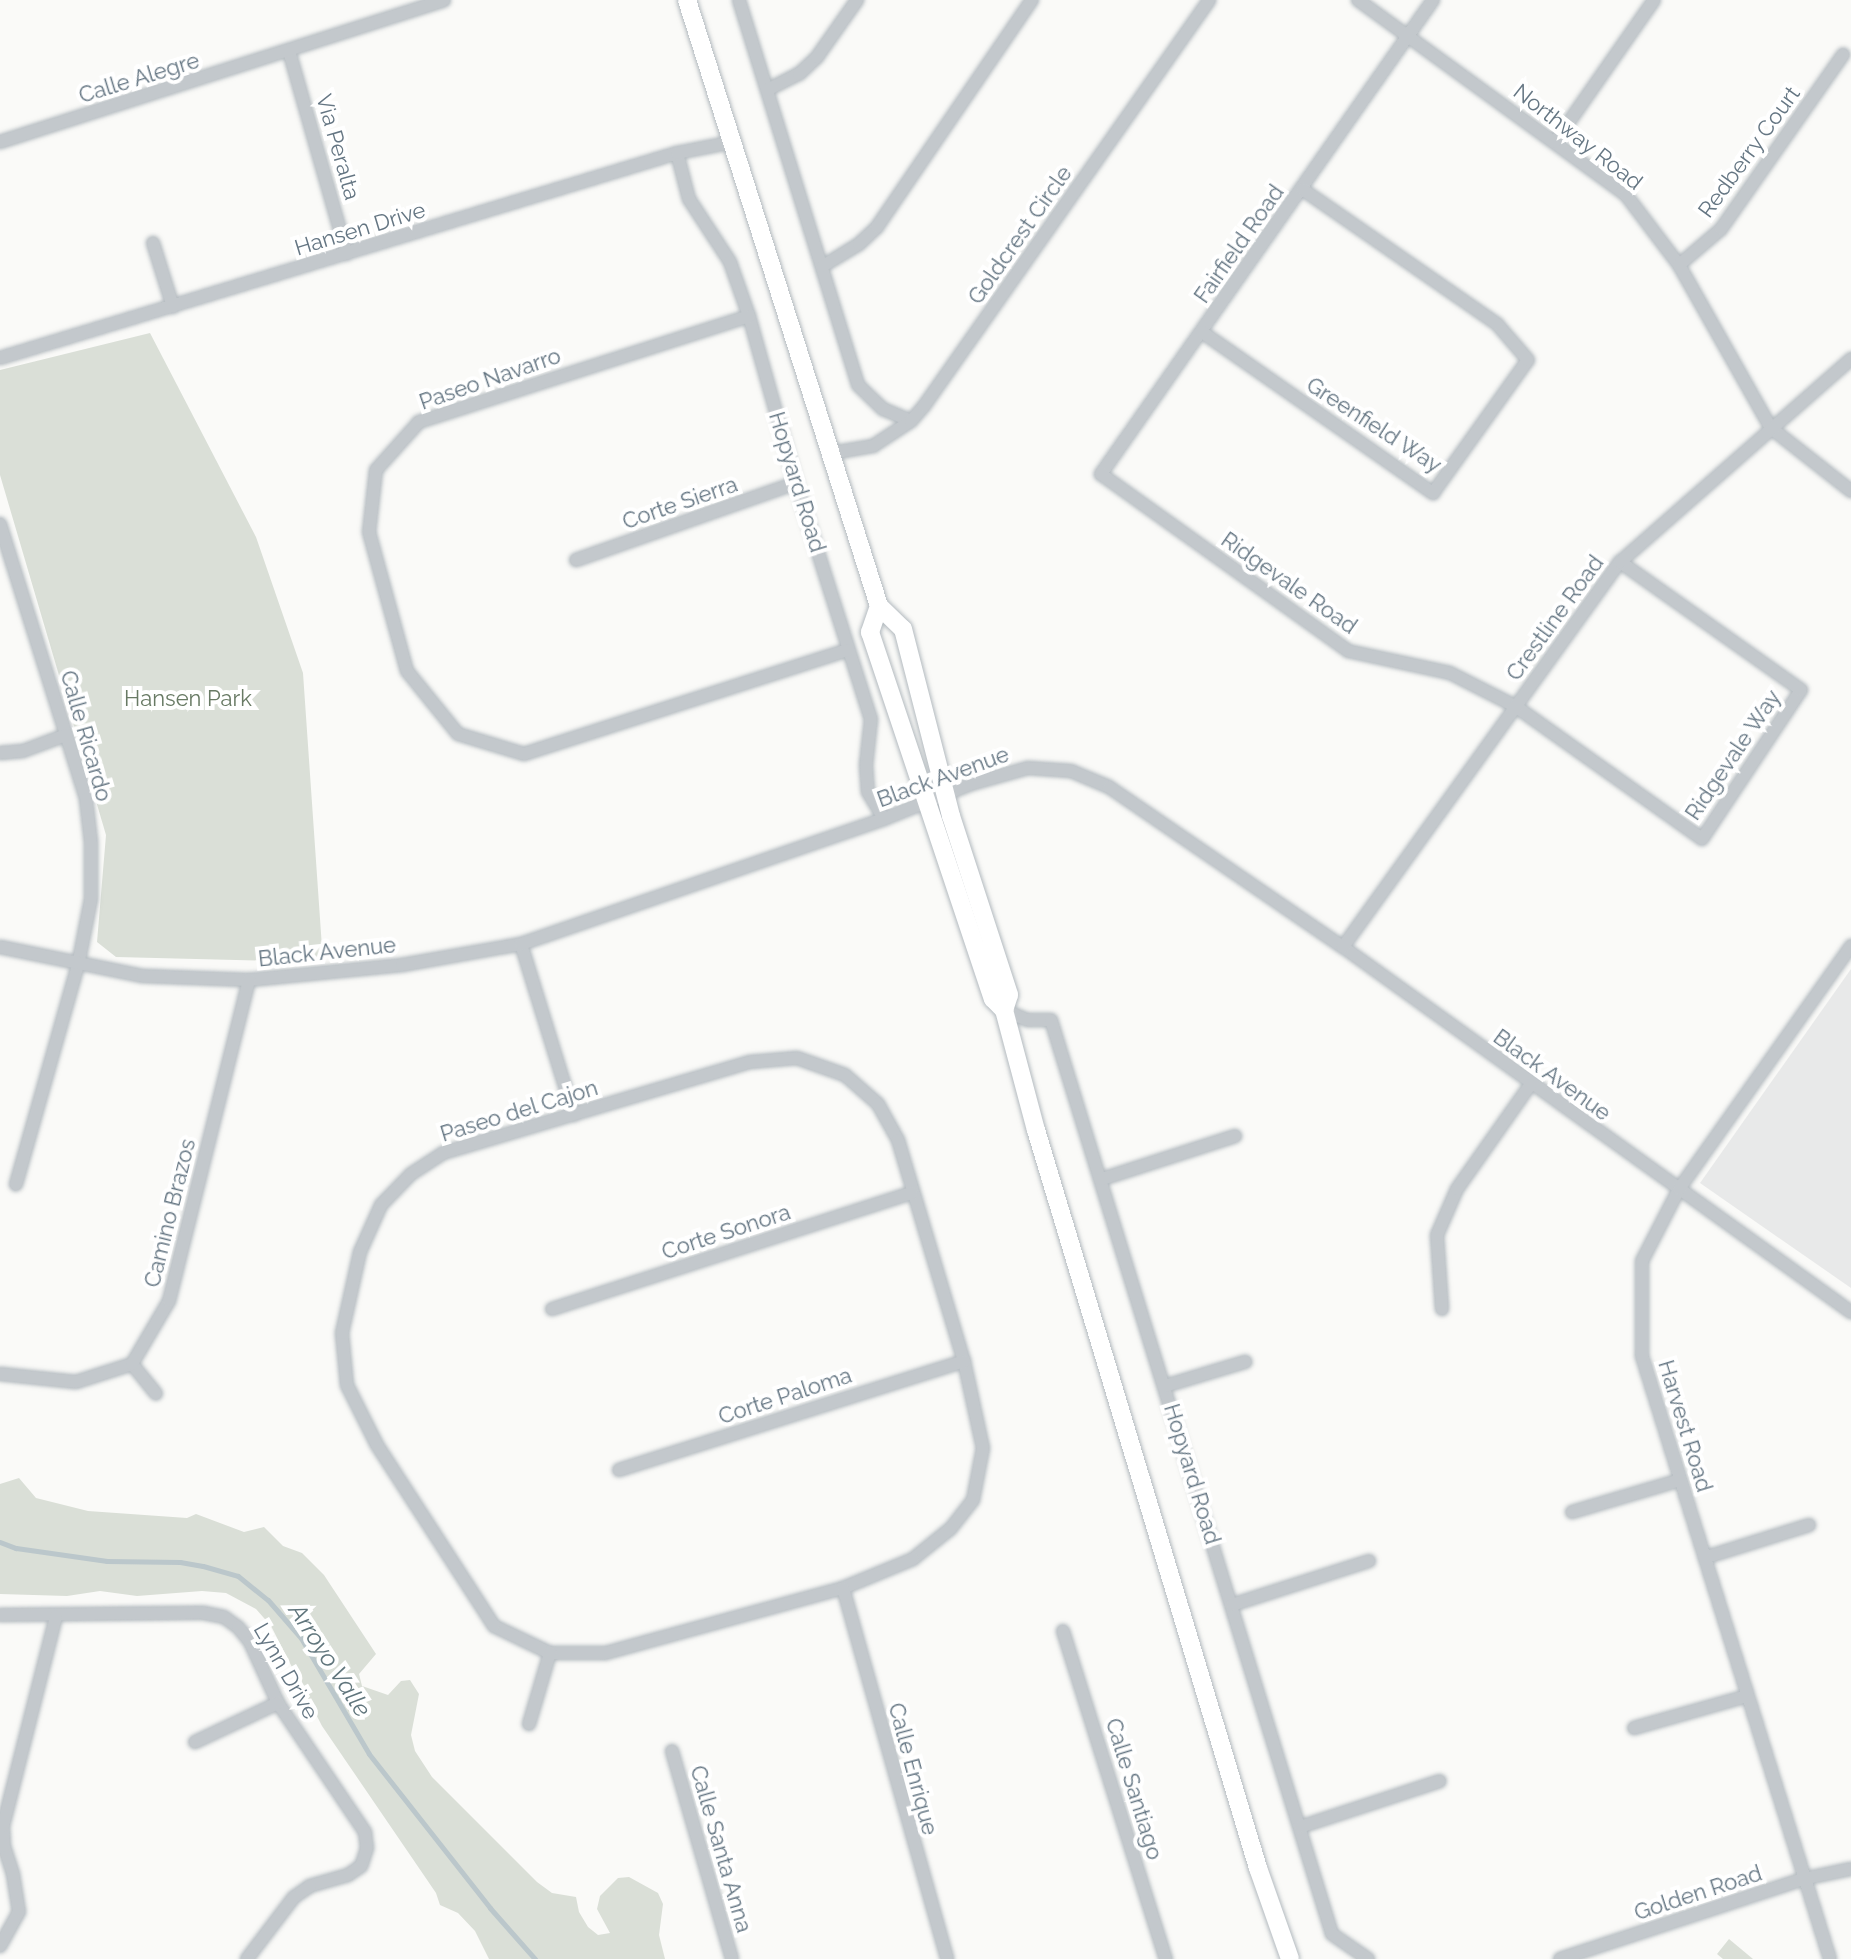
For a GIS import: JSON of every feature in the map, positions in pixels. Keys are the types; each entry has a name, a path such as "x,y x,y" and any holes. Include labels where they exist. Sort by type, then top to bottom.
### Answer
{"main road":[{"name":"Hopyard Road","path":"687,0 879,606 903,629 946,793 1009,995 1004,1010"},
{"name":"Hopyard Road","path":"879,606 870,632 924,801 993,999 1004,1010 1036,1130 1153,1522 1258,1868 1290,1959"}],"street":[{"name":"Calle Alegre","path":"0,142 444,0"},
{"path":"739,0 858,385 883,409 911,421"},
{"path":"767,90 799,74 817,57 857,0"},
{"path":"823,266 859,244 877,227 1032,0"},
{"name":"Goldcrest Circle","path":"832,453 873,446 911,421 1209,0"},
{"name":"Northway Road","path":"1358,0 1626,195 1679,265 1771,428 1851,491"},
{"name":"Fairfield Road","path":"1101,474 1433,0"},
{"path":"1555,142 1654,0"},
{"name":"Via Peralta","path":"289,51 347,254"},
{"name":"Redberry Court","path":"1679,265 1721,229 1843,55"},
{"name":"Hansen Drive","path":"0,358 677,153 733,142"},
{"name":"Hopyard Road","path":"677,153 689,199 730,262 749,316 796,483 871,719 866,765 868,792 884,819"},
{"name":"Greenfield Way","path":"1202,332 1433,493 1528,360 1497,324 1302,189"},
{"path":"153,243 173,307"},
{"name":"Paseo Navarro","path":"749,316 419,422 376,470 369,532 407,671 458,734 524,754 848,650"},
{"name":"Crestline Road","path":"1343,947 1620,562 1851,359"},
{"name":"Ridgevale Road","path":"1101,474 1348,651 1450,673 1515,706"},
{"name":"Corte Sierra","path":"576,560 796,483"},
{"name":"Calle Ricardo","path":"0,524 86,799 91,842 91,899 78,965 16,1184"},
{"name":"Ridgevale Way","path":"1515,706 1702,839 1801,690 1620,562"},
{"path":"0,753 23,751 66,735"},
{"name":"Black Avenue","path":"0,947 143,976 249,980 402,965 521,944 884,819 946,793 1028,768 1071,771 1099,780 1343,947 1530,1085 1851,1312"},
{"path":"521,944 574,1115"},
{"name":"Harvest Road","path":"1830,1959 1642,1356 1642,1261 1679,1189 1851,946"},
{"name":"Camino Brazos","path":"132,1364 169,1301 249,980"},
{"name":"Hopyard Road","path":"1004,1010 1028,1020 1051,1020 1332,1934 1368,1959"},
{"name":"Paseo del Cajon","path":"797,1058 845,1075 878,1104 898,1140 912,1193 964,1361 983,1448 973,1500 950,1529 913,1559 843,1588 605,1653 550,1653 494,1626 377,1445 347,1385 342,1333 360,1252 381,1205 411,1174 443,1153 750,1062 797,1058"},
{"path":"1442,1309 1437,1235 1457,1189 1530,1085"},
{"path":"1102,1179 1235,1136"},
{"name":"Corte Sonora","path":"552,1309 912,1193"},
{"name":"Corte Paloma","path":"619,1470 964,1361"},
{"path":"1165,1386 1245,1362"},
{"path":"0,1374 76,1382 132,1364 156,1394"},
{"path":"1572,1512 1680,1480"},
{"path":"1707,1557 1809,1525"},
{"path":"1232,1605 1369,1561"},
{"name":"Calle Enrique","path":"843,1588 947,1959"},
{"name":"Lynn Drive","path":"0,1615 56,1617 204,1613 224,1617 238,1627 250,1642 278,1703 365,1832 367,1848 361,1866 348,1875 310,1886 283,1908 247,1959"},
{"path":"0,1946 19,1912 13,1874 4,1846 3,1826 56,1617"},
{"name":"Calle Santiago","path":"1063,1631 1166,1959"},
{"path":"529,1724 550,1653"},
{"path":"1634,1728 1747,1696"},
{"path":"195,1742 278,1703"},
{"name":"Calle Santa Anna","path":"672,1751 732,1959"},
{"path":"1300,1827 1440,1781"},
{"name":"Golden Road","path":"1560,1959 1803,1879 1851,1869"}],"shaded area":[{"path":"1851,969 1851,1288 1700,1183"}],"green space":[{"name":"Hansen Park","path":"150,333 256,537 303,673 323,962 116,957 97,942 106,835 0,475 0,370"},
{"path":"19,1478 36,1498 88,1511 187,1518 196,1514 244,1532 264,1527 283,1546 302,1553 324,1575 376,1654 359,1674 362,1686 388,1695 401,1681 410,1680 419,1694 411,1735 415,1751 432,1777 537,1882 552,1893 576,1897 579,1912 588,1927 598,1935 610,1933 597,1909 600,1896 618,1878 629,1877 658,1893 663,1904 659,1935 665,1959 489,1959 475,1931 458,1913 440,1905 436,1893 322,1726 271,1626 256,1609 226,1593 202,1591 137,1596 100,1591 67,1596 0,1594 0,1484"},
{"path":"1729,1939 1753,1959 1723,1959 1717,1954"}],"waterway":[{"name":"Arroyo Valle","path":"0,1542 16,1548 107,1561 180,1562 238,1576 268,1600 301,1638 369,1754 490,1908 535,1959"}]}
